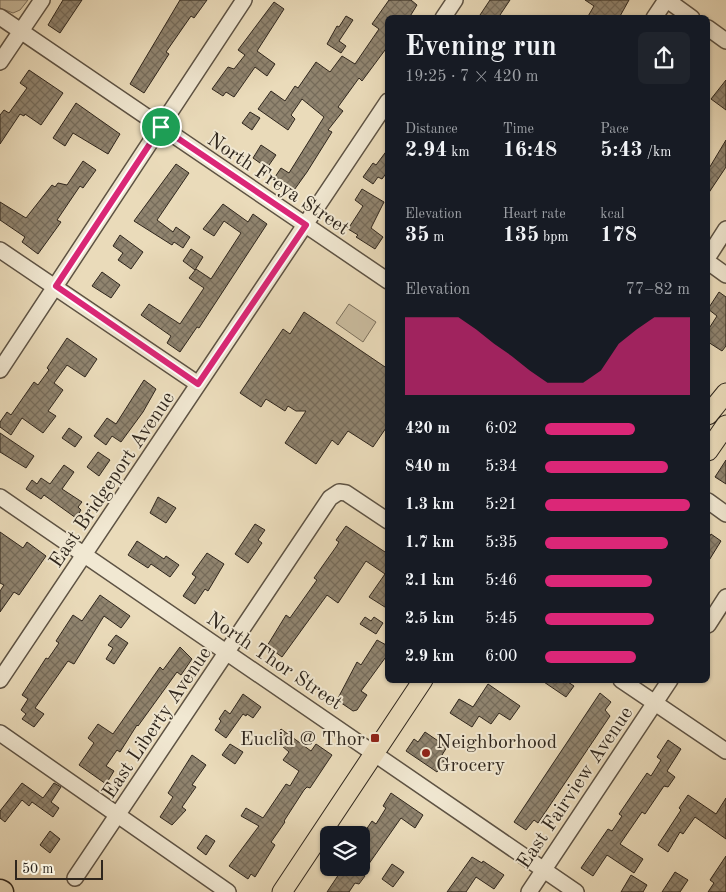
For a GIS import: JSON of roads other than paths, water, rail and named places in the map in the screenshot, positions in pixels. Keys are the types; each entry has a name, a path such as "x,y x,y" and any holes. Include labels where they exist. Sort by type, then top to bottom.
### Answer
{"main road":[{"path":"710,413 726,393"},
{"path":"710,448 726,424"},
{"path":"282,892 421,683"}],"street":[{"path":"0,62 42,0"},
{"path":"0,370 244,0"},
{"path":"445,15 455,0"},
{"path":"656,15 666,0 688,15"},
{"name":"North Freya Street","path":"0,18 385,279"},
{"path":"710,29 726,41"},
{"name":"East Bridgeport Avenue","path":"0,680 385,106"},
{"path":"710,254 726,229"},
{"path":"0,250 56,286 198,384"},
{"path":"710,263 726,275"},
{"name":"East Liberty Avenue","path":"75,878 330,498 339,492 346,492 385,519"},
{"name":"North Thor Street","path":"0,496 576,892"},
{"path":"710,502 726,514"},
{"path":"710,622 726,597"},
{"path":"626,683 726,750"},
{"name":"East Fairview Avenue","path":"529,892 668,683"},
{"path":"0,733 228,892"}],"place":[{"name":"Euclid @ Thor","path":"375,738"},
{"name":"Neighborhood Grocery","path":"426,753"}]}
